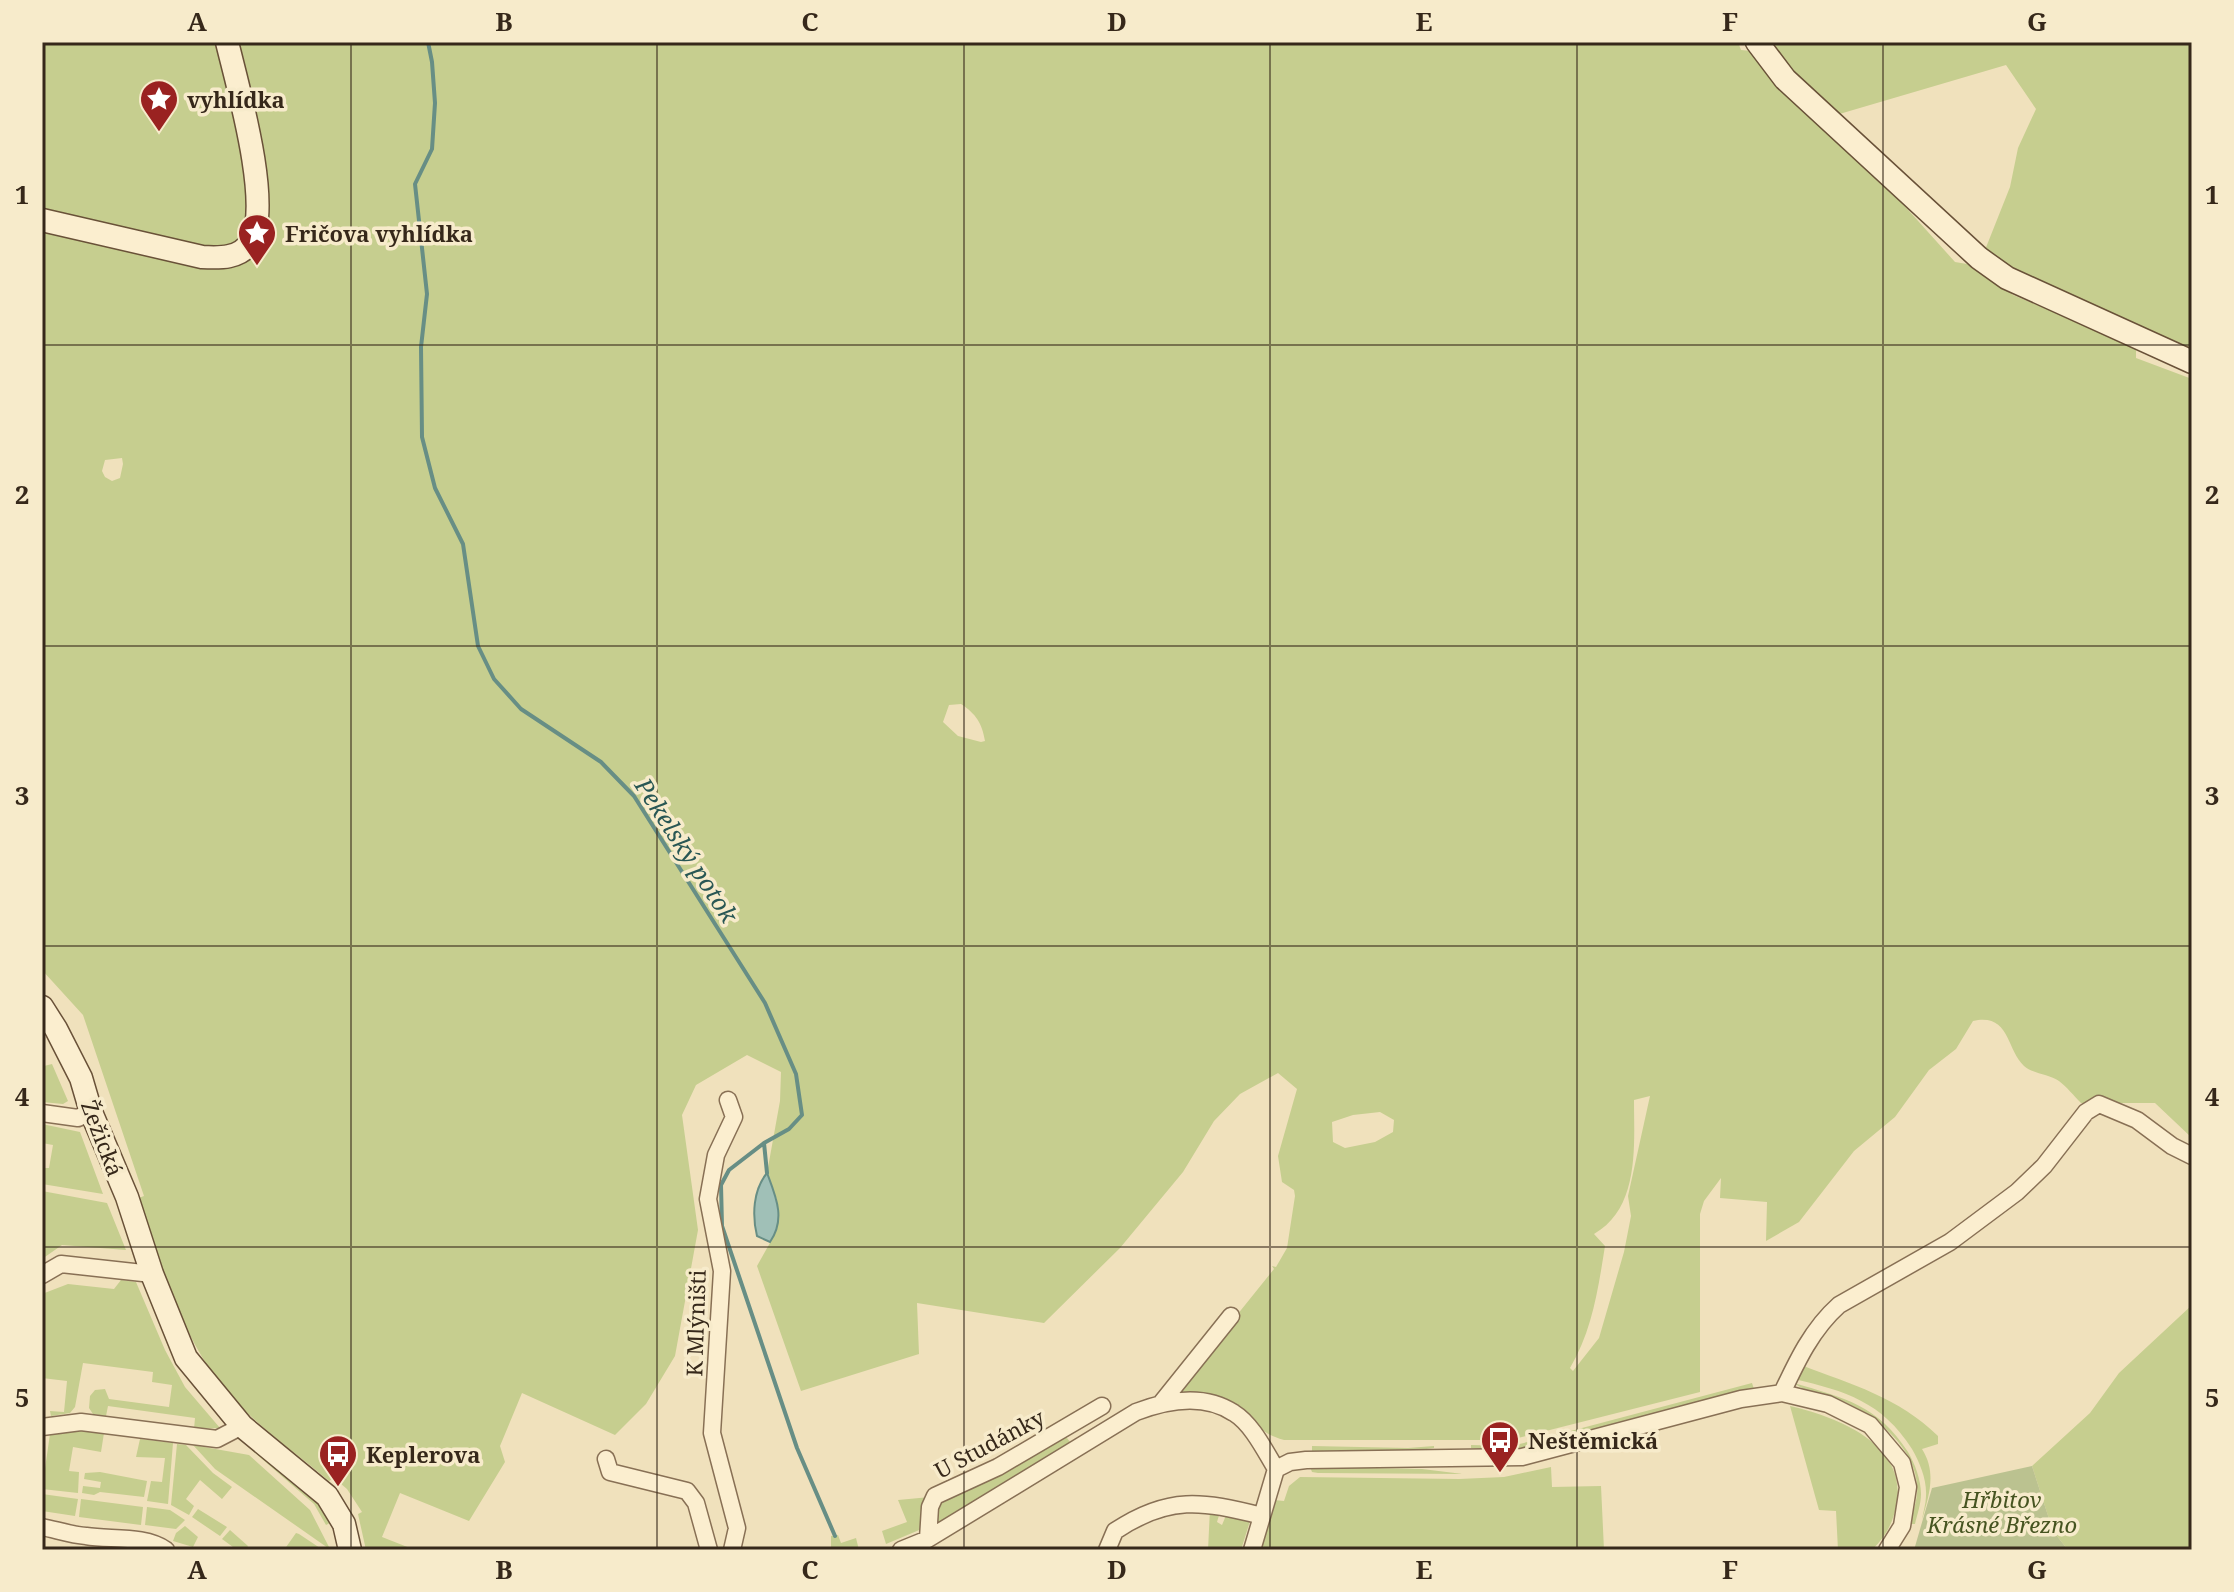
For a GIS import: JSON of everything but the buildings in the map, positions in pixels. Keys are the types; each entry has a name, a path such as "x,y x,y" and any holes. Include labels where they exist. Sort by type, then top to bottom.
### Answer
{"street":[{"path":"42,220 187,254 222,259 240,252 250,243 259,220 258,200 244,113 227,42"},
{"path":"1757,42 1785,79 1979,258 2007,278 2064,301 2192,362"},
{"name":"Žežická","path":"42,1007 81,1078 91,1112 127,1197 152,1274 186,1358 242,1426 327,1496 344,1524 350,1550"},
{"name":"K Mlýništi","path":"728,1100 734,1117 716,1155 708,1199 722,1271 712,1433 737,1528 732,1550"},
{"path":"1782,1393 1824,1318 1839,1305 1950,1242 2017,1192 2044,1166 2086,1112 2099,1104 2137,1120 2172,1146 2192,1156"},
{"path":"42,1113 78,1118 91,1112"},
{"path":"42,1275 61,1264 152,1274"},
{"path":"1162,1402 1231,1316"},
{"path":"1252,1550 1276,1469 1290,1462 1522,1457 1741,1399 1782,1393 1828,1404 1870,1425 1902,1463 1908,1487 1902,1526 1887,1550"},
{"path":"901,1550 928,1539 1136,1412 1162,1402 1209,1402 1236,1414 1258,1440 1276,1469"},
{"name":"U Studánky","path":"928,1539 930,1507 935,1496 998,1467 1102,1406"},
{"path":"42,1427 81,1422 217,1439 242,1426"},
{"path":"606,1459 610,1472 687,1491 696,1503 709,1550"},
{"path":"1107,1550 1115,1531 1171,1504 1219,1505 1262,1516"},
{"path":"42,1527 83,1536 145,1541 166,1550"}],"green space":[{"path":"42,42 1738,42 1741,50 1751,51 1843,143 1847,153 1852,153 1892,192 1955,262 1973,265 2013,295 2136,346 2136,358 2192,379 2192,1138 2155,1103 2081,1103 2059,1081 2024,1066 2001,1027 1985,1020 1973,1021 1956,1049 1929,1070 1895,1117 1854,1151 1799,1222 1766,1241 1767,1202 1720,1198 1721,1178 1704,1201 1700,1214 1700,1392 1510,1440 1284,1440 1264,1431 1252,1416 1230,1401 1175,1392 1274,1269 1272,1266 1276,1267 1287,1248 1295,1196 1294,1190 1282,1182 1278,1156 1297,1089 1278,1073 1240,1094 1214,1121 1183,1172 1120,1248 1044,1323 917,1303 919,1354 801,1391 757,1266 775,1234 777,1200 767,1173 780,1101 781,1072 747,1055 696,1085 682,1115 698,1230 675,1356 646,1404 615,1435 522,1393 500,1446 505,1462 469,1521 400,1493 382,1537 415,1550 366,1550 358,1514 362,1512 347,1489 334,1478 329,1481 244,1410 220,1383 193,1341 136,1199 144,1196 83,1015 42,970","holes":["122,458 120,478 112,481 105,477 102,471 105,460","961,704 971,711 980,724 985,741 958,736 943,722 949,705","1650,1096 1628,1196 1631,1216 1624,1252 1599,1338 1573,1371 1570,1368 1584,1340 1593,1310 1605,1246 1594,1234 1609,1223 1627,1192 1633,1155 1634,1100","1380,1112 1394,1120 1393,1132 1375,1142 1345,1148 1333,1142 1332,1122 1353,1115"]},
{"path":"1768,42 2192,42 2192,351 2012,270 1985,250 2010,187 2018,148 2036,109 2006,65 1836,115 1801,85"},
{"path":"42,1063 44,1066 52,1064 68,1101 63,1104 42,1102"},
{"path":"42,1124 80,1132 103,1194 42,1184 42,1168 49,1168 53,1145 42,1143"},
{"path":"42,1191 107,1203 126,1250 62,1245 42,1259"},
{"path":"121,1280 136,1282 165,1350 185,1387 220,1428 194,1429 195,1418 108,1406 106,1416 93,1414 89,1408 90,1396 95,1390 105,1389 109,1399 169,1407 172,1385 152,1382 153,1372 83,1363 75,1407 70,1413 51,1416 50,1411 64,1412 67,1381 42,1378 42,1294 68,1284 114,1289"},
{"path":"2192,1305 2192,1550 2068,1550 2053,1531 2032,1466 2090,1413 2119,1373"},
{"path":"1801,1365 1891,1402 1938,1436 1938,1444 1922,1449 1930,1475 1929,1493 1922,1520 1926,1499 1924,1478 1915,1454 1900,1433 1875,1409 1861,1401 1830,1388 1794,1379"},
{"path":"1752,1383 1754,1389 1549,1443 1548,1437"},
{"path":"1794,1383 1844,1399 1872,1413 1897,1436 1911,1457 1920,1483 1921,1498 1915,1524 1910,1524 1916,1498 1916,1478 1912,1463 1893,1436 1854,1406"},
{"path":"1790,1406 1848,1426 1866,1437 1892,1467 1897,1485 1896,1507 1887,1530 1872,1550 1838,1550 1836,1511 1819,1510"},
{"path":"80,1430 104,1433 101,1452 73,1447 69,1471 79,1472 78,1493 42,1489 50,1434"},
{"path":"1064,1434 1070,1442 937,1525 933,1524 937,1499"},
{"path":"140,1439 173,1443 168,1504 147,1501 151,1481 162,1482 165,1458 136,1457"},
{"path":"1540,1439 1543,1444 1512,1450 1471,1448 1471,1445 1511,1446"},
{"path":"177,1444 186,1445 213,1473 232,1487 222,1499 200,1480 186,1499 194,1506 189,1515 171,1505"},
{"path":"193,1445 249,1455 310,1510 329,1547 215,1469"},
{"path":"247,1446 253,1447 307,1490 330,1523 326,1525 314,1504"},
{"path":"1312,1446 1434,1448 1404,1452 1312,1452"},
{"name":"Hřbitov Krásné Březno","path":"2032,1466 2053,1531 2068,1550 1914,1550 1932,1488"},
{"path":"1310,1467 1422,1469 1463,1474 1318,1473 1312,1472"},
{"path":"1551,1467 1552,1487 1601,1486 1604,1550 1261,1550 1274,1500 1284,1501 1289,1486 1300,1477 1459,1479 1504,1477"},
{"path":"100,1472 147,1481 144,1497 82,1493 83,1486 100,1488 101,1482 84,1479 85,1473"},
{"path":"42,1494 78,1499 75,1516 42,1511"},
{"path":"930,1497 924,1528 886,1544 882,1531 907,1522 898,1500"},
{"path":"81,1499 143,1507 141,1525 79,1517"},
{"path":"147,1507 170,1510 185,1520 176,1529 145,1525"},
{"path":"198,1509 227,1527 220,1536 192,1517"},
{"path":"1210,1509 1220,1512 1217,1522 1222,1525 1227,1513 1250,1521 1241,1550 1208,1550"},
{"path":"185,1526 198,1537 193,1547 173,1541 176,1533"},
{"path":"230,1530 248,1546 246,1550 237,1550 222,1539"},
{"path":"296,1533 299,1534 323,1550 284,1550"},
{"path":"838,1535 841,1543 856,1538 859,1550 831,1550 831,1536"}],"water":[{"path":"767,1173 778,1216 778,1225 770,1242 757,1236 754,1220 756,1195"}],"waterway":[{"name":"Pekelský potok","path":"428,42 435,103 432,149 415,184 427,294 421,347 422,437 435,488 463,544 478,646 494,679 521,709 601,762 634,796 765,1003 796,1074 802,1115 789,1129 764,1143 729,1170 721,1185 722,1226 797,1448 835,1536"},
{"path":"764,1143 767,1173"}],"place":[{"name":"vyhlídka","path":"159,133"},
{"name":"Fričova vyhlídka","path":"257,267"},
{"name":"Neštěmická","path":"1500,1474"},
{"name":"Keplerova","path":"338,1488"}]}
